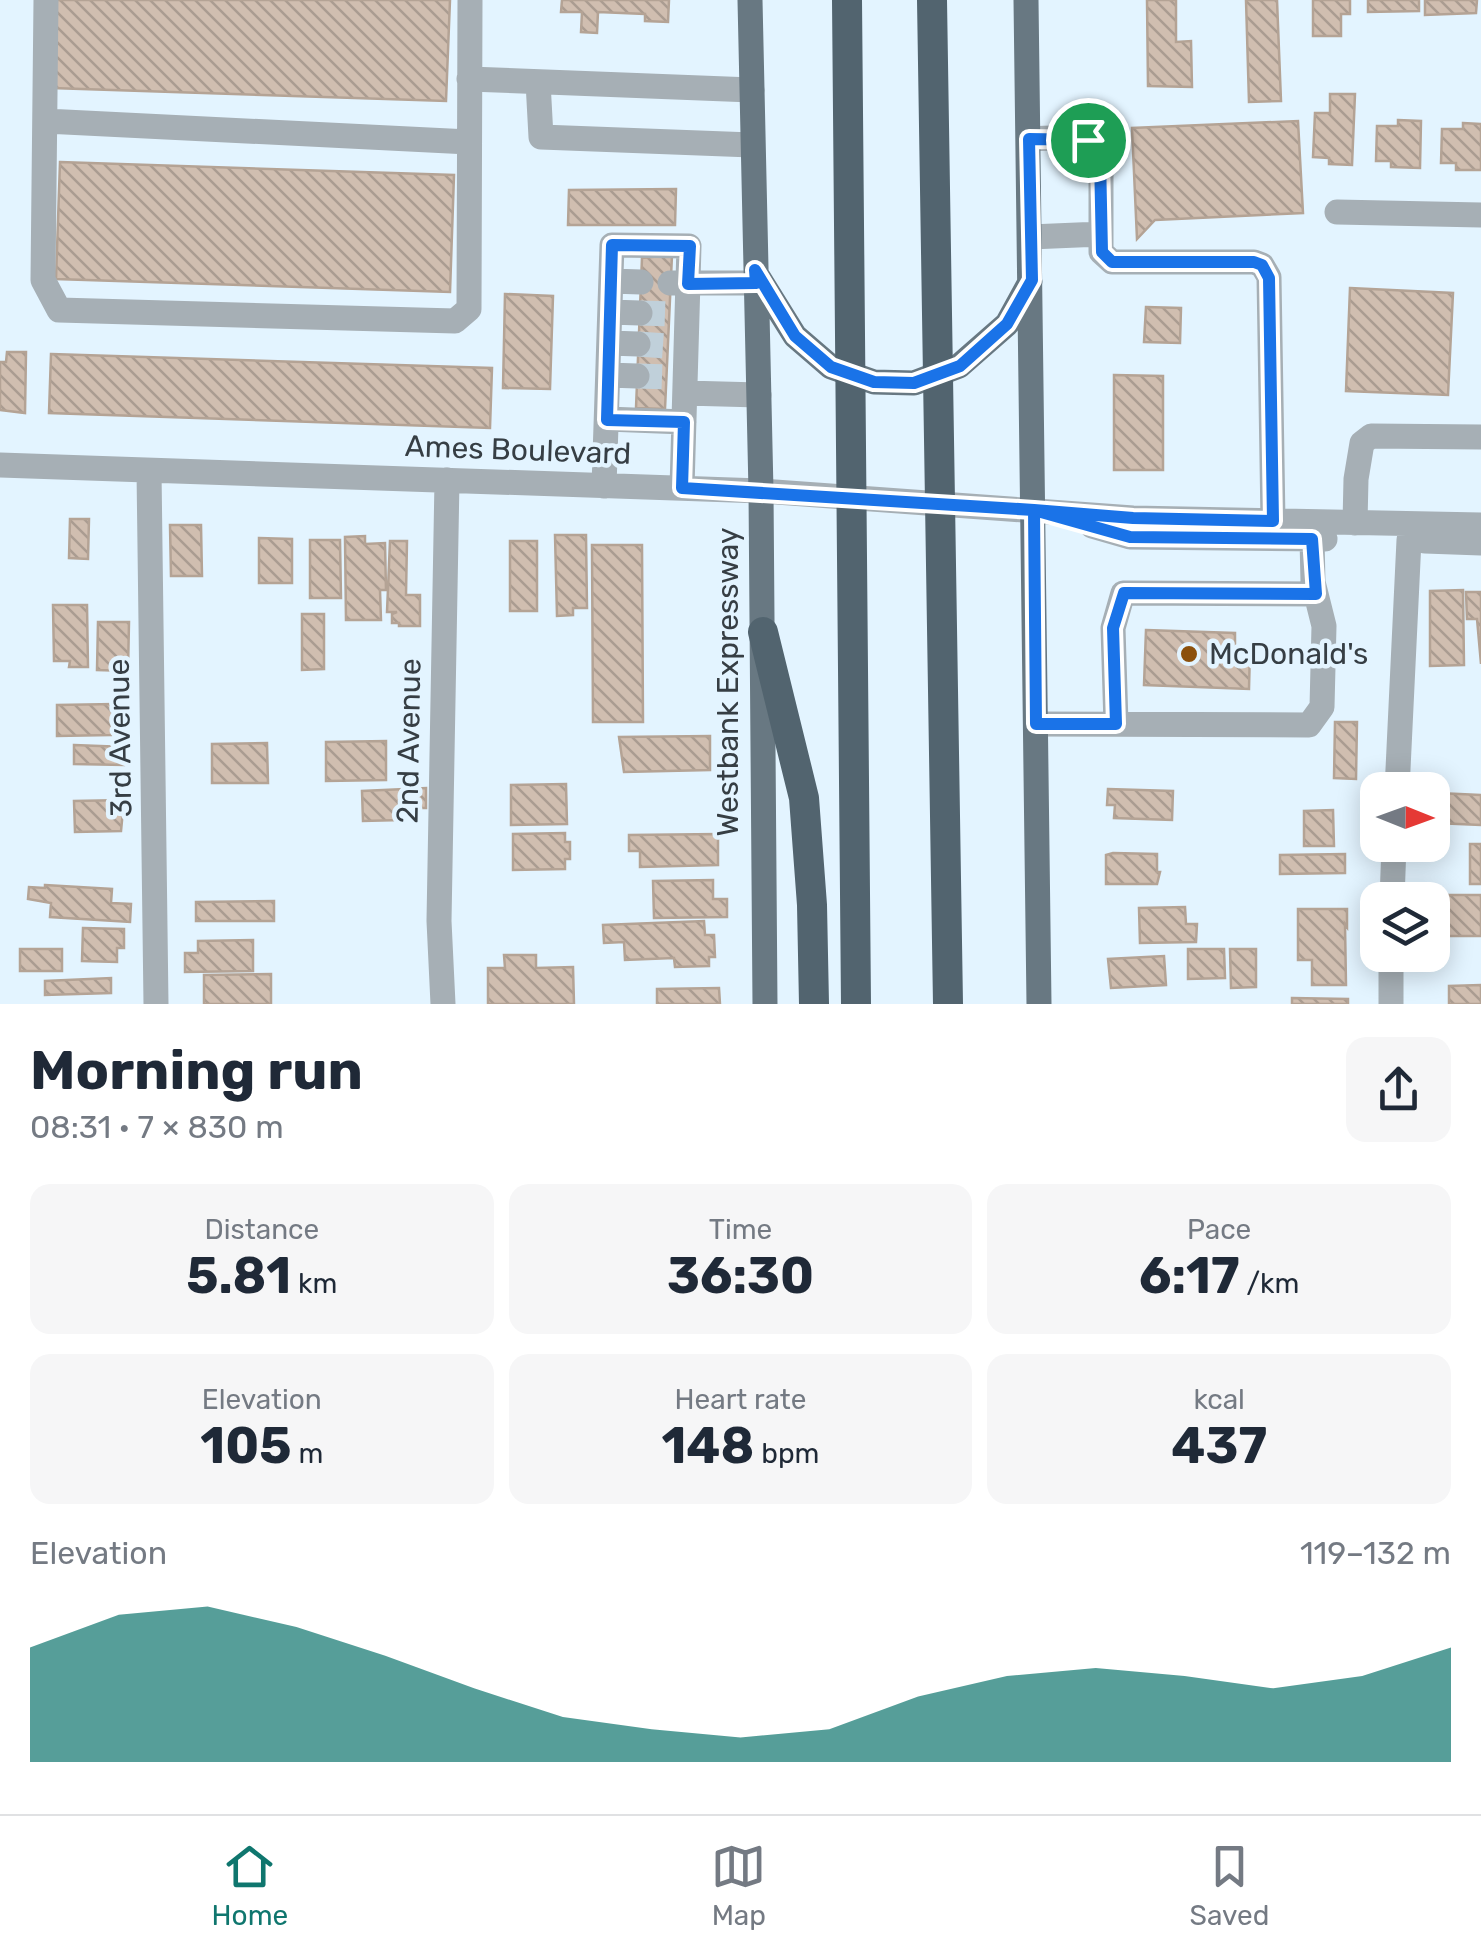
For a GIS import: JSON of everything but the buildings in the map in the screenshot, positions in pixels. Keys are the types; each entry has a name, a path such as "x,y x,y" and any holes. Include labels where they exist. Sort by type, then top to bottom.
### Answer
{"highway":[{"path":"847,0 856,1004"},
{"path":"932,0 948,1004"},
{"path":"763,632 804,798 814,1004"}],"main road":[{"name":"Westbank Expressway","path":"750,0 761,491 765,1004"},
{"path":"1026,0 1039,1004"},
{"path":"755,277 795,336 831,367 874,382 914,383 960,366 1007,324 1032,280"}],"street":[{"path":"46,0 43,280 59,310 455,321 468,309 470,0"},
{"path":"469,79 752,90"},
{"path":"538,82 541,137 752,145"},
{"path":"45,121 469,142"},
{"path":"1029,139 1077,138 1096,147 1100,158 1102,252 1112,262 1254,262 1266,270 1270,296 1273,521"},
{"path":"1337,212 1481,215"},
{"path":"1030,237 1101,234"},
{"path":"604,486 612,245 690,246 679,283 682,488"},
{"path":"679,283 755,277"},
{"path":"611,281 641,282"},
{"path":"610,312 640,313"},
{"path":"609,343 638,344"},
{"path":"608,376 637,376"},
{"path":"679,383 758,395"},
{"path":"607,420 684,422"},
{"path":"1355,522 1362,443 1371,436 1481,437"},
{"name":"Ames Boulevard","path":"0,465 761,491 1133,518 1481,525"},
{"name":"3rd Avenue","path":"149,471 156,1004"},
{"name":"2nd Avenue","path":"443,1004 439,921 446,480"},
{"name":"Ames Boulevard","path":"1034,510 1130,537 1481,543"},
{"path":"1036,724 1309,725 1322,706 1324,626 1316,594 1312,539"},
{"path":"1398,772 1409,540"},
{"path":"1116,724 1113,628 1124,593 1316,594"},
{"path":"1391,972 1391,1004"}],"tunnel":[{"path":"640,313 669,314"},
{"path":"638,344 667,346"},
{"path":"637,376 666,377"}],"place":[{"name":"McDonald's","path":"1189,654"}],"route":[{"path":"1088,140 1029,139 1032,280 1007,324 960,366 914,383 874,382 831,367 795,336 755,270 756,283 688,284 690,246 612,245 607,420 684,422 682,488 1034,510 1036,724 1116,724 1113,628 1124,593 1316,594 1312,539 1130,537 1034,510 1133,518 1273,521 1266,270 1254,262 1112,262 1105,258 1100,158 1088,140"}]}
